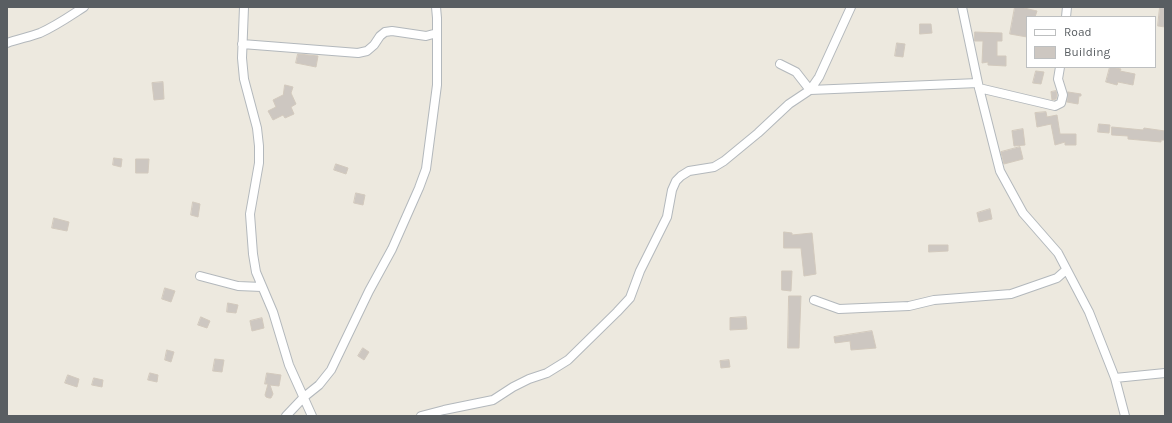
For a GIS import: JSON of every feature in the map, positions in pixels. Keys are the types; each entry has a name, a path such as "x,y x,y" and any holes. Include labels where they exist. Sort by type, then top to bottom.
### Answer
{"street":[{"path":"7,43 40,33 60,23 84,7"},
{"path":"244,7 242,44 244,79 257,128 259,146 259,163 250,214 253,254 256,272 273,312 288,365 312,416"},
{"path":"286,416 320,385 331,370 392,249 426,169 437,85 436,7"},
{"path":"962,7 978,86 1000,171 1023,213 1058,253 1090,312 1115,378 1125,416"},
{"path":"421,416 493,400 518,384 547,373 568,360 584,345 630,298 640,271 667,217 672,190 676,181 689,171 714,167 724,161 789,104 810,90 819,77 848,8"},
{"path":"242,44 358,53 367,51 371,48 385,32 392,31 426,36 436,32"},
{"path":"780,64 796,72 810,90"},
{"path":"810,90 978,86 1055,106 1061,103 1063,95 1058,79 1060,68"},
{"path":"814,300 839,309 909,306 934,300 1011,294 1057,278 1066,270"},
{"path":"200,276 238,286 262,287"},
{"path":"1115,378 1165,373"}],"building":[{"path":"1015,7 1024,7 1037,11 1035,16 1026,16 1026,37 1010,34"},
{"path":"1160,7 1165,7 1165,27 1158,26"},
{"path":"920,24 931,24 932,33 920,34"},
{"path":"975,32 1002,33 1002,41 997,41 997,56 1006,56 1006,66 988,65 988,62 982,63 983,41 975,41"},
{"path":"897,43 905,44 903,57 895,56"},
{"path":"298,54 318,56 316,67 296,63"},
{"path":"1110,68 1121,69 1120,71 1135,74 1133,85 1118,82 1117,85 1106,82"},
{"path":"1036,71 1044,72 1041,84 1033,83"},
{"path":"163,82 164,99 154,100 152,83"},
{"path":"285,85 293,87 291,93 296,104 291,107 294,114 285,118 283,115 273,120 268,111 276,107 273,100 283,95"},
{"path":"1056,91 1056,99 1052,100 1051,92"},
{"path":"1068,92 1081,94 1081,96 1079,96 1078,104 1067,102"},
{"path":"1046,112 1047,117 1057,115 1060,134 1076,134 1076,145 1065,145 1065,142 1055,145 1051,124 1037,127 1035,113"},
{"path":"1099,124 1110,125 1109,133 1098,132"},
{"path":"1112,127 1143,130 1144,128 1165,131 1165,140 1161,140 1161,142 1128,139 1128,136 1112,135"},
{"path":"1023,129 1025,145 1014,146 1012,131"},
{"path":"1020,147 1023,159 1004,164 1001,152"},
{"path":"114,158 122,159 121,167 113,165"},
{"path":"136,159 149,159 148,173 136,173"},
{"path":"336,164 348,168 346,174 334,170"},
{"path":"356,193 365,195 363,205 354,203"},
{"path":"193,202 200,204 198,217 191,215"},
{"path":"990,209 992,219 979,222 977,213"},
{"path":"54,218 69,222 67,231 52,228"},
{"path":"784,232 792,233 792,235 812,233 816,274 804,276 801,248 784,248"},
{"path":"929,245 948,245 948,251 929,252"},
{"path":"782,271 792,271 791,291 782,290"},
{"path":"165,288 175,291 171,302 162,299"},
{"path":"789,296 801,296 799,348 788,348"},
{"path":"228,303 238,305 236,313 227,312"},
{"path":"201,317 210,321 207,328 198,325"},
{"path":"746,317 747,329 730,330 730,318"},
{"path":"262,318 264,328 252,331 250,321"},
{"path":"872,331 876,348 851,350 850,341 835,343 834,337"},
{"path":"363,348 369,352 364,360 358,356"},
{"path":"167,350 174,352 171,362 165,360"},
{"path":"215,359 224,360 222,372 213,371"},
{"path":"729,360 730,367 721,368 720,361"},
{"path":"150,373 158,375 157,382 148,380"},
{"path":"267,373 281,375 279,386 270,385 273,394 271,398 266,397 265,395 268,384 265,384"},
{"path":"68,375 79,379 77,387 65,383"},
{"path":"94,378 103,380 102,387 92,385"}]}
